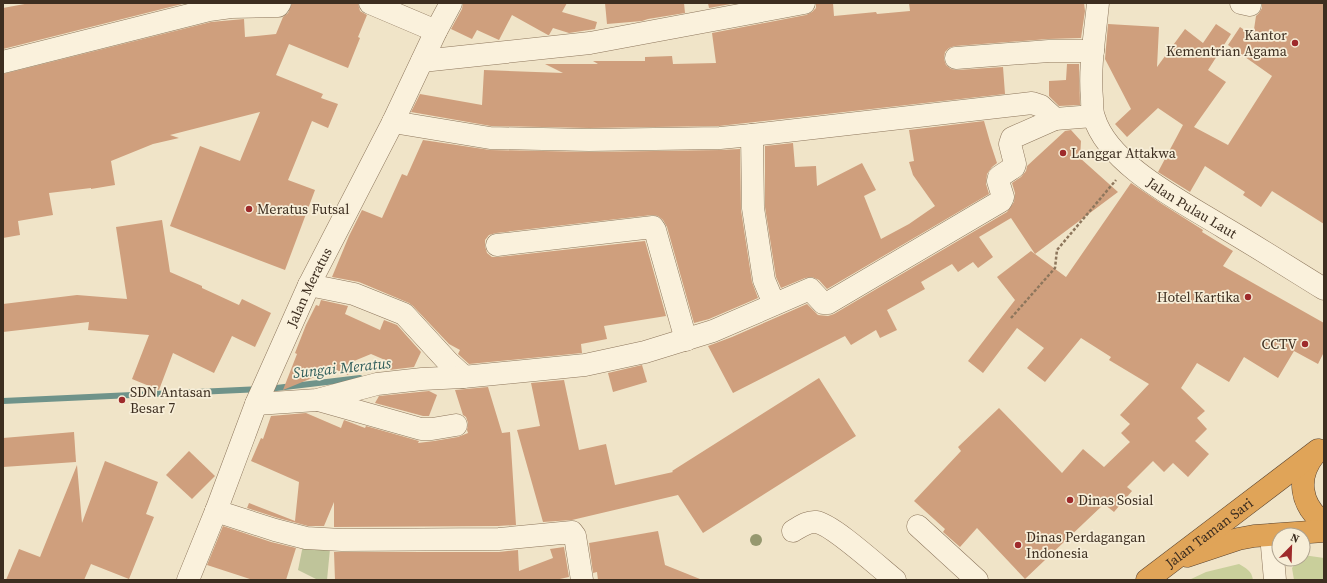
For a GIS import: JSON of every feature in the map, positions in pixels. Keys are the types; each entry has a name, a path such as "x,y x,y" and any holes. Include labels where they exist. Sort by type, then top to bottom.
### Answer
{"highway":[{"path":"1321,449 1309,462 1304,475 1303,490 1307,504 1315,517 1324,523"},
{"name":"Jalan Taman Sari","path":"1169,562 1321,449"},
{"name":"Jalan Taman Sari","path":"1311,532 1324,531"},
{"name":"Jalan Taman Sari","path":"1169,562 1238,539 1271,535"},
{"path":"1147,580 1169,562"}],"street":[{"path":"3,62 209,10 231,7 278,6 280,3"},
{"path":"370,3 436,31"},
{"name":"Jalan Meratus","path":"188,580 270,372 309,285 393,122 436,31 451,3"},
{"path":"422,61 590,43 804,3"},
{"name":"Jalan Pulau Laut","path":"1098,3 1090,80 1093,116 1104,138 1129,165 1161,188 1324,289"},
{"path":"956,58 1049,50 1093,51"},
{"path":"393,122 490,138 589,140 720,138 1032,103 1040,106 1055,119"},
{"path":"259,400 317,400 377,384 422,379 457,371 585,365 646,352 713,331 810,289 823,303 828,303 1001,201 1004,197 998,182 999,177 1014,167 1015,164 1010,144 1012,138 1055,119 1093,116"},
{"path":"752,135 753,208 764,280 774,304"},
{"path":"497,245 653,227 686,340"},
{"path":"309,285 354,294 398,311 409,319 457,371"},
{"path":"317,400 421,429 432,429 456,425"},
{"path":"216,511 275,530 306,538 342,540 499,539 572,532 575,536 582,580"},
{"path":"793,531 808,523 815,522 831,528 895,580"},
{"path":"918,526 977,580"},
{"path":"1274,567 1275,580"}],"path":[{"path":"1011,318 1055,268 1057,250 1129,165"}],"green space":[{"path":"303,545 330,549 327,580 318,580 298,570"},
{"path":"1311,556 1324,558 1324,580 1294,580 1292,568 1311,567"},
{"path":"1239,564 1250,572 1253,580 1189,580 1206,572"}],"building":[{"path":"30,3 186,3 3,49 3,8"},
{"path":"292,3 358,3 360,11 367,15 348,68 289,44 276,75 323,94 321,98 338,104 328,128 312,121 288,180 315,190 285,270 170,226 200,146 240,161 260,112 170,135 179,138 153,144 111,161 115,185 49,193 53,215 18,221 20,235 3,238 3,74 211,22 244,19 245,37 276,34 283,17 288,13"},
{"path":"463,3 567,3 562,12 597,22 595,29 569,33 553,28 548,35 512,15 499,40 477,30 472,39 451,29 462,9"},
{"path":"605,3 684,3 685,13 642,21 607,24"},
{"path":"708,3 736,3 709,8"},
{"path":"816,3 833,3 834,16 876,12 877,14 910,11 909,3 1084,3 1085,11 1081,38 955,46 949,48 945,52 944,59 946,65 951,69 957,70 1003,67 1005,94 719,126 589,128 491,126 411,112 420,94 482,105 484,70 563,73 545,64 598,64 593,61 645,61 645,57 672,56 673,64 716,63 712,33 806,15 816,8"},
{"path":"1262,3 1324,3 1324,224 1272,191 1261,207 1243,195 1245,192 1205,166 1190,192 1158,172 1183,125 1158,108 1127,137 1115,124 1131,109 1105,59 1108,24 1159,27 1157,67 1185,29 1203,43 1216,24 1231,34 1208,70 1226,82 1194,127 1228,145 1272,76 1228,45 1240,27 1253,36 1256,16 1262,8"},
{"path":"1067,64 1079,64 1080,105 1059,106 1049,96 1049,81 1066,80"},
{"path":"984,121 997,163 987,174 986,184 989,194 827,289 819,280 812,277 805,278 781,288 776,277 765,207 765,146 793,143 795,167 816,166 817,186 862,163 876,190 864,196 881,239 909,224 935,206 913,175 909,162 914,161 909,130"},
{"path":"1071,130 1081,141 1080,158 1118,192 1035,254 1011,218 979,237 993,257 978,268 973,262 958,272 952,264 921,282 925,289 887,310 897,330 880,338 876,330 851,345 845,336 733,393 708,346 807,304 818,315 828,316 834,314 1007,212 1014,202 1015,193 1012,183 1021,177 1026,171 1027,166 1065,131"},
{"path":"423,140 490,150 589,152 740,149 741,210 752,282 758,298 709,319 694,323 667,227 663,220 658,216 652,215 496,233 489,235 485,240 487,253 492,257 645,241 666,316 604,326 607,339 581,344 582,353 469,364 458,354 460,350 449,344 409,303 359,282 332,277 349,236 362,210 382,218 402,174 407,176"},
{"path":"1131,183 1203,230 1202,232 1233,251 1223,266 1324,323 1324,352 1318,364 1294,351 1278,378 1244,357 1229,382 1197,363 1181,388 1205,411 1197,418 1207,429 1195,441 1209,454 1188,477 1173,463 1164,472 1153,461 1127,487 1132,491 1114,512 1104,504 1025,579 977,528 960,547 943,532 945,529 914,501 961,451 958,447 999,408 1062,473 1083,449 1104,467 1130,442 1121,433 1130,424 1120,415 1149,384 1109,360 1111,357 1081,338 1045,382 1027,368 1044,348 1017,328 983,373 968,361 1015,300 997,277 1031,251 1066,277"},
{"path":"162,220 170,272 239,305 242,299 271,313 255,347 232,336 214,373 173,353 159,390 132,379 149,335 88,330 89,322 3,332 3,304 77,295 127,299 116,227"},
{"path":"321,300 348,306 345,314 380,330 384,320 397,325 421,352 414,367 389,370 392,363 371,354 354,361 348,375 334,369 283,390 306,325 316,305 319,306"},
{"path":"642,365 647,382 613,392 608,373"},
{"path":"819,378 856,436 703,533 678,495 572,520 543,522 517,430 540,426 531,383 564,380 579,450 606,444 615,485 673,472 672,471"},
{"path":"488,387 502,433 510,432 516,525 334,527 334,502 324,526 308,526 247,508 249,503 295,521 299,482 251,461 261,438 263,439 271,416 306,413 341,428 344,420 365,428 366,426 419,441 418,443 434,441 458,437 468,433 468,423 466,417 463,415 455,390"},
{"path":"429,391 437,395 429,416 423,416 375,403 379,396"},
{"path":"74,432 76,462 3,467 3,438"},
{"path":"189,451 215,476 192,499 166,475"},
{"path":"105,461 158,482 146,514 154,517 129,579 91,564 84,580 6,580 19,549 40,557 77,465 82,523"},
{"path":"223,526 271,542 296,548 286,580 253,580 207,565"},
{"path":"658,531 665,565 700,580 598,580 597,572 593,573 589,543"},
{"path":"564,547 569,577 555,580 335,580 334,552 499,552 518,550 519,571 553,558 550,549"}],"waterway":[{"name":"Sungai Meratus","path":"268,389 360,378"},
{"name":"Sungai Meratus","path":"3,401 259,389"}],"place":[{"name":"Kantor Kementrian Agama","path":"1295,43"},
{"name":"Langgar Attakwa","path":"1063,153"},
{"name":"Meratus Futsal","path":"249,209"},
{"name":"Hotel Kartika","path":"1248,297"},
{"name":"CCTV","path":"1305,344"},
{"name":"SDN Antasan Besar 7","path":"122,400"},
{"name":"Dinas Sosial","path":"1070,500"},
{"name":"Dinas Perdagangan Indonesia","path":"1018,545"}]}
